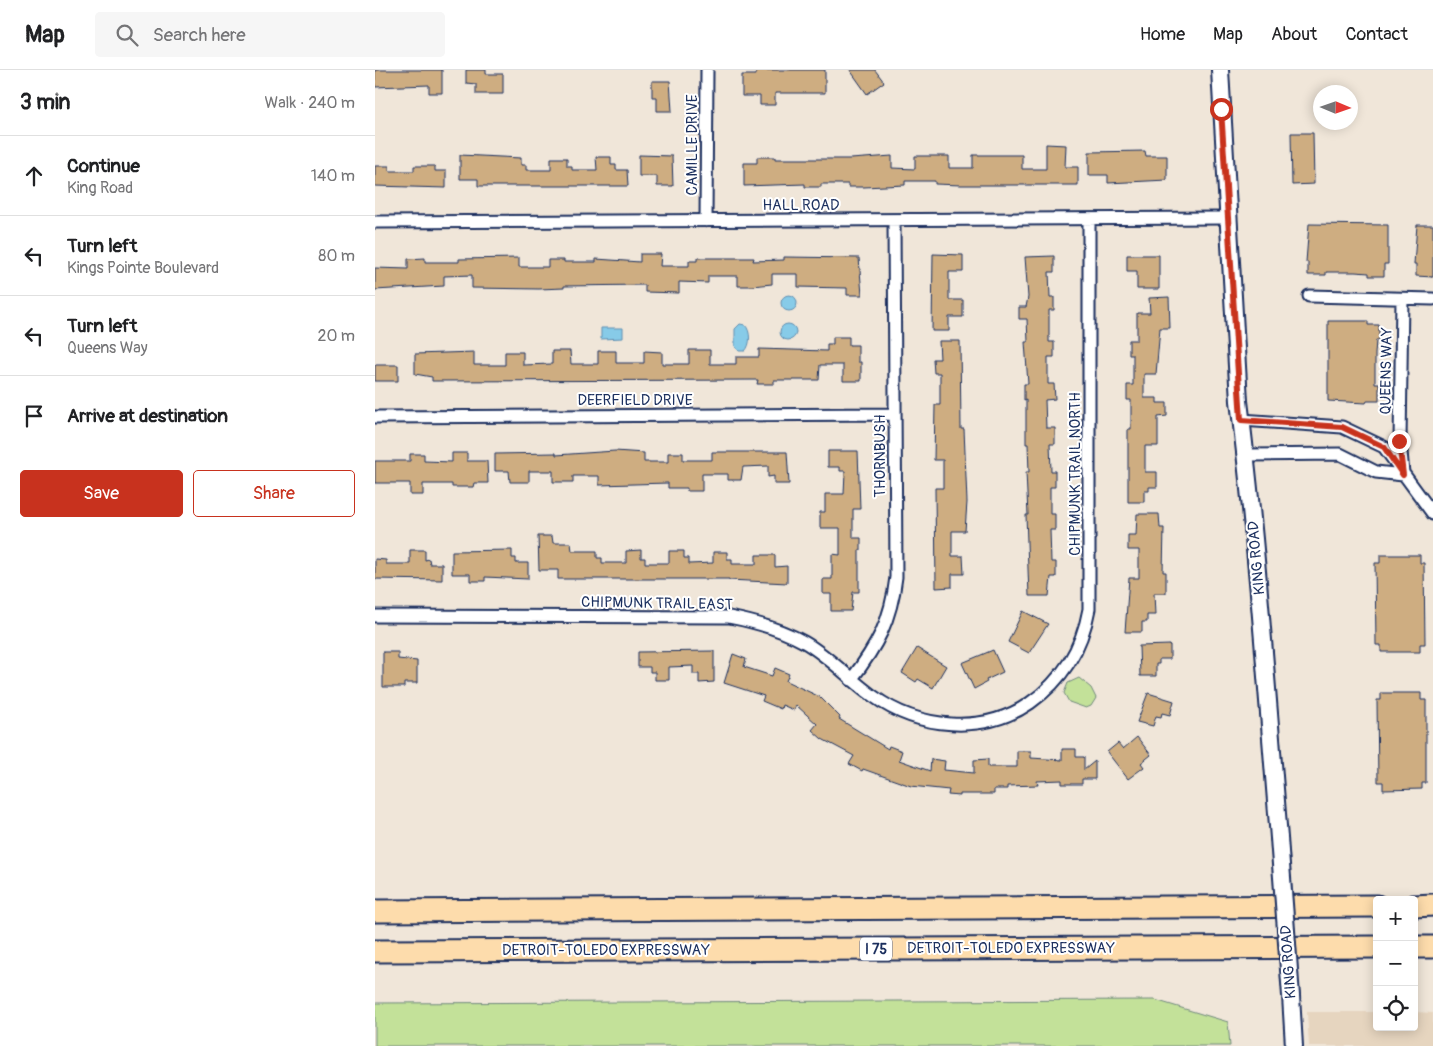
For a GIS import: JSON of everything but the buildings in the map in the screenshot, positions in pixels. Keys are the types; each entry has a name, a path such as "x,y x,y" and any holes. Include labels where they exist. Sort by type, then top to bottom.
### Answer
{"highway":[{"path":"1418,906 1433,905"},
{"path":"375,911 1373,906"},
{"name":"DETROIT-TOLEDO EXPRESSWAY","path":"375,951 1373,947"},
{"path":"1418,947 1433,947"}],"main road":[{"name":"KING ROAD","path":"1220,70 1227,218 1241,420 1247,455 1295,1046"}],"street":[{"name":"CAMILLE DRIVE","path":"706,221 707,70"},
{"name":"HALL ROAD","path":"375,222 1227,218"},
{"name":"THORNBUSH","path":"851,680 880,638 894,596 895,220"},
{"name":"CHIPMUNK TRAIL NORTH","path":"1026,706 1049,688 1069,665 1082,638 1089,609 1089,220"},
{"path":"1309,296 1433,299"},
{"name":"QUEENS WAY","path":"1402,299 1399,441 1403,475"},
{"name":"DEERFIELD DRIVE","path":"375,417 895,414"},
{"path":"1241,420 1342,427 1384,447 1433,514"},
{"path":"1247,455 1340,454 1376,472 1403,475"},
{"name":"CHIPMUNK TRAIL EAST","path":"375,616 729,617 753,622 788,634 819,652 851,680 895,710 919,719 943,724 983,722 1013,713 1026,706"}],"shaded area":[{"path":"1307,1012 1373,1012 1373,1031 1418,1031 1418,1012 1433,1013 1433,1046 1309,1046"}],"green space":[{"path":"1079,678 1091,688 1096,698 1091,706 1086,708 1069,702 1064,693 1068,683"},
{"path":"1155,1000 1228,1022 1230,1046 375,1046 375,1003"}],"water":[{"path":"789,295 795,297 797,303 795,309 789,311 783,309 781,303 783,297"},
{"path":"740,324 745,325 749,334 749,342 745,351 739,351 735,346 735,329"},
{"path":"788,324 794,326 796,332 794,338 788,340 782,338 780,332 782,326"},
{"path":"601,328 623,328 623,338 601,339"}],"route":[{"path":"1221,109 1241,420 1342,427 1384,447 1403,475 1399,441"}]}
